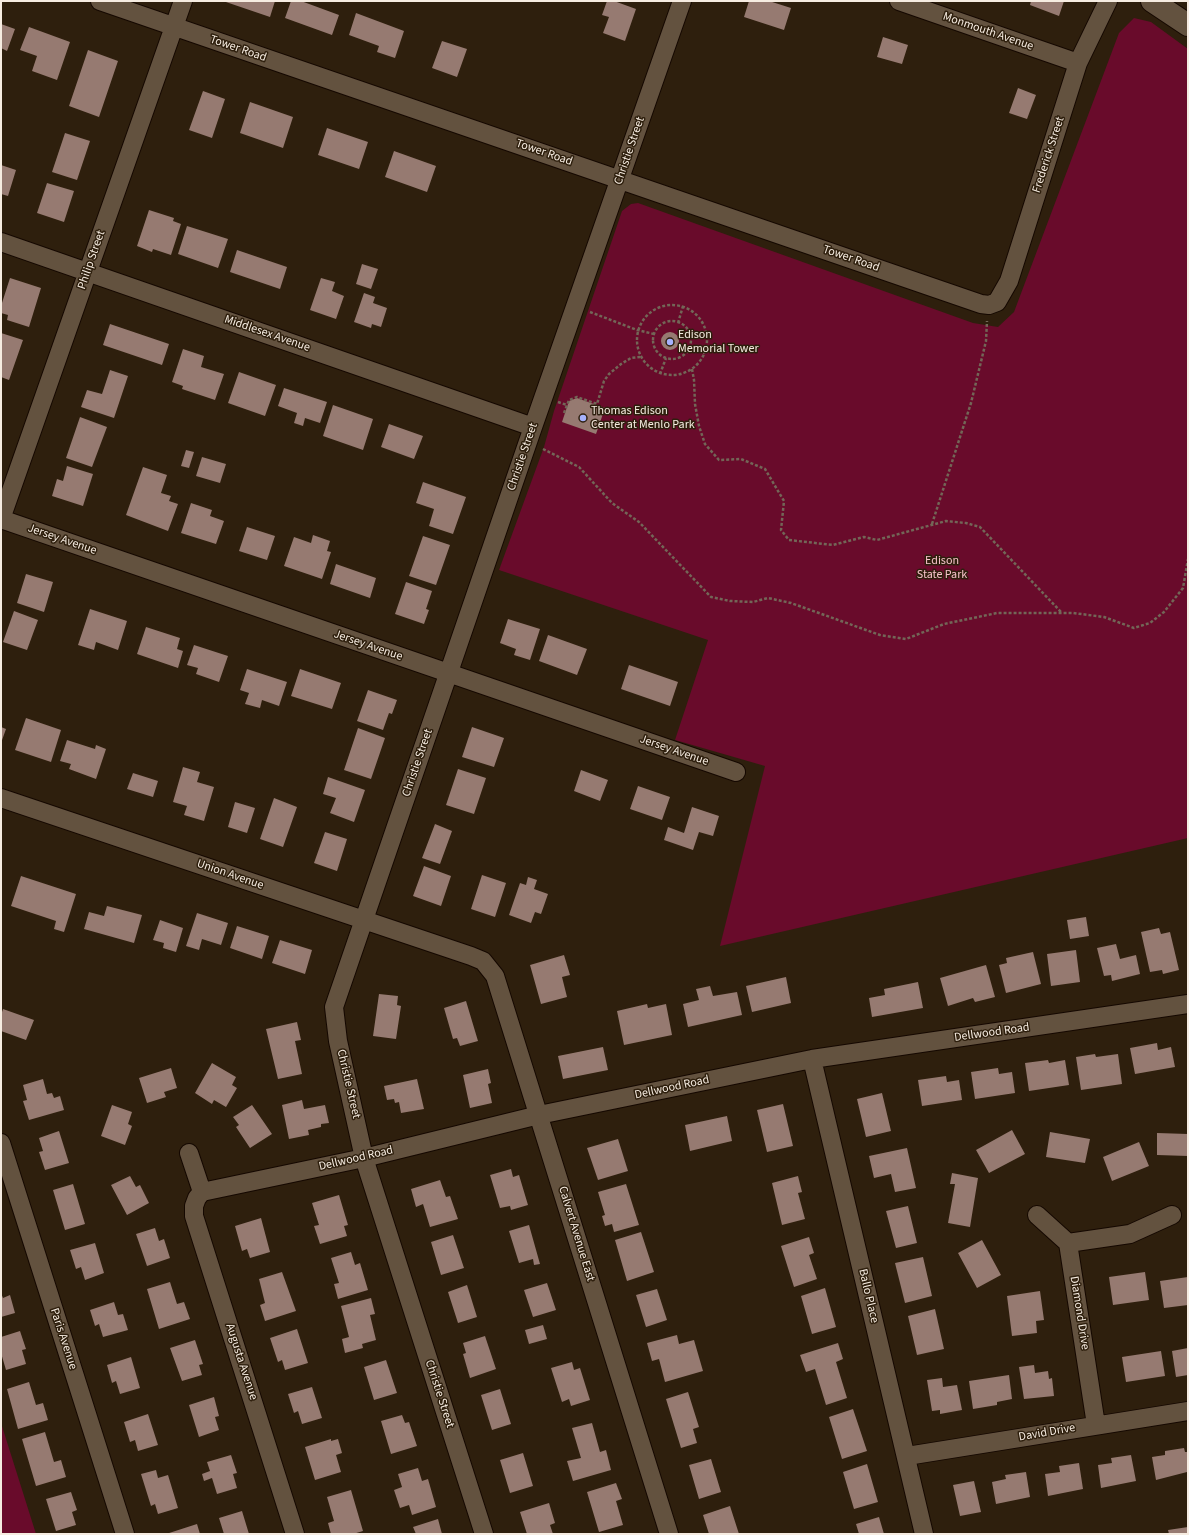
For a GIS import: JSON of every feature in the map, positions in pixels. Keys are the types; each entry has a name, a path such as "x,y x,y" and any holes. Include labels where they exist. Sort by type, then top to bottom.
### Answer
{"main road":[{"path":"1152,1 1188,25"}],"street":[{"name":"Tower Road","path":"100,1 973,302 989,305"},
{"name":"Philip Street","path":"1,519 183,1"},
{"name":"Christie Street","path":"484,1534 364,1158 334,1017 334,1007 533,427 682,1"},
{"name":"Monmouth Avenue","path":"899,1 1078,63"},
{"name":"Frederick Street","path":"989,305 996,302 1009,281 1078,63 1108,1"},
{"name":"Middlesex Avenue","path":"1,242 533,427"},
{"name":"Jersey Avenue","path":"1,519 449,675 736,772"},
{"name":"Union Avenue","path":"1,798 460,952"},
{"name":"Calvert Avenue East","path":"460,952 483,961 495,976 669,1534"},
{"name":"Dellwood Road","path":"202,1192 364,1158 539,1115 812,1059 1188,1004"},
{"name":"Ballo Place","path":"812,1059 907,1456 924,1534"},
{"name":"Paris Avenue","path":"1,1143 125,1534"},
{"path":"188,1153 202,1192"},
{"name":"Augusta Avenue","path":"202,1192 197,1198 194,1206 194,1216 296,1534"},
{"path":"1037,1215 1068,1243 1130,1234 1172,1215"},
{"name":"Diamond Drive","path":"1068,1243 1096,1424"},
{"name":"David Drive","path":"907,1456 1096,1424 1188,1411"}],"path":[{"path":"672,304 683,306 693,312 701,320 706,336 705,353 700,362 692,369 682,374 671,376 660,374 649,367 640,357 637,344 637,330 642,320 650,312 660,306 672,304"},
{"path":"932,524 971,403 986,341 989,305"},
{"path":"678,323 683,306"},
{"path":"588,311 637,330 654,334"},
{"path":"666,322 678,323 684,326 690,336 689,348 686,353 677,359 666,358 656,352 654,346 654,334 656,329 666,322"},
{"path":"689,348 705,353"},
{"path":"564,413 569,400 577,397 598,404 604,381 609,374 620,364 632,358 640,357"},
{"path":"660,374 666,358"},
{"path":"692,369 694,380 694,404 698,426 704,444 719,460 741,459 765,469 784,501 781,530 789,540 833,546 864,537 877,540 946,521 966,523 980,527 1062,613"},
{"path":"528,444 546,450 579,467 612,504 639,522 711,597 730,601 753,602 768,598 791,603 880,635 906,639 944,624 997,613 1062,613 1104,617 1134,628 1150,623 1164,612 1183,588 1188,559"}],"green space":[{"name":"Edison State Park","path":"1134,18 1151,22 1188,49 1188,838 720,946 765,766 675,740 708,640 499,570 544,447 554,411 622,211 631,204 638,203 973,323 998,327 1014,312 1119,33"},
{"path":"1,1423 36,1534 1,1534"}],"building":[{"path":"223,1 275,1 270,17"},
{"path":"291,1 301,1 339,15 332,35 285,18"},
{"path":"607,1 614,1 636,9 625,41 603,33 609,17 602,15"},
{"path":"749,1 769,1 791,8 784,30 744,17"},
{"path":"1031,1 1064,1 1059,16 1030,5"},
{"path":"356,13 404,31 395,58 377,52 379,46 349,35"},
{"path":"1,24 15,29 7,51 1,48"},
{"path":"29,27 70,42 57,80 32,71 37,56 20,50"},
{"path":"883,37 908,45 902,64 877,57"},
{"path":"442,41 467,49 457,77 432,68"},
{"path":"88,50 118,61 99,117 69,106"},
{"path":"1018,88 1036,95 1027,119 1009,113"},
{"path":"203,91 225,99 212,138 189,130"},
{"path":"250,102 293,117 283,148 240,133"},
{"path":"327,128 368,142 359,169 318,155"},
{"path":"65,133 90,141 77,180 52,172"},
{"path":"394,151 436,166 427,192 385,177"},
{"path":"1,165 16,170 8,196 1,194"},
{"path":"47,183 74,191 64,222 37,213"},
{"path":"149,210 174,218 173,221 181,224 171,255 153,249 152,252 137,246"},
{"path":"187,226 228,239 218,268 178,254"},
{"path":"237,250 287,267 280,289 230,272"},
{"path":"362,264 378,269 371,289 356,284"},
{"path":"10,278 41,288 29,327 7,320 8,315 1,313 1,306"},
{"path":"321,278 335,282 332,291 344,296 336,319 310,310"},
{"path":"364,293 375,297 373,303 387,308 381,327 372,324 371,328 354,322"},
{"path":"110,324 169,344 162,365 103,345"},
{"name":"Edison Memorial Tower","path":"670,332 676,335 679,341 676,347 670,350 664,347 661,341 664,335"},
{"path":"1,333 23,340 9,380 1,377"},
{"path":"183,349 204,356 201,367 224,374 215,400 182,389 183,386 172,382"},
{"path":"110,370 128,376 114,418 81,407 87,390 102,394"},
{"path":"239,372 276,385 265,416 228,403"},
{"path":"284,388 327,402 320,423 305,418 303,426 294,423 297,413 278,406"},
{"name":"Thomas Edison Center at Menlo Park","path":"577,398 605,408 596,434 562,422 569,401"},
{"path":"333,405 373,419 363,450 323,436"},
{"path":"80,417 107,427 92,467 66,458"},
{"path":"389,424 423,436 414,459 381,447"},
{"path":"186,450 194,452 189,468 181,466"},
{"path":"202,457 226,464 220,483 196,476"},
{"path":"67,466 93,474 83,506 52,496 57,479 63,481"},
{"path":"143,467 167,475 161,493 171,496 169,501 178,504 168,531 126,515"},
{"path":"423,482 466,497 453,534 429,526 434,509 416,503"},
{"path":"191,503 212,510 210,516 224,521 216,544 181,533"},
{"path":"247,527 275,536 267,560 239,551"},
{"path":"313,535 330,541 327,551 331,552 322,579 284,566 294,537 311,543"},
{"path":"423,536 450,545 436,585 409,576"},
{"path":"336,564 376,578 370,598 330,584"},
{"path":"26,574 53,582 44,612 17,603"},
{"path":"406,582 432,591 426,609 429,610 424,624 395,614"},
{"path":"90,609 127,621 118,650 96,642 94,650 78,645"},
{"path":"14,611 38,620 27,650 3,642"},
{"path":"508,619 540,629 530,660 514,655 516,649 500,643"},
{"path":"146,627 180,638 177,649 183,651 178,668 137,654"},
{"path":"548,635 587,649 577,675 539,661"},
{"path":"194,645 228,656 219,682 196,674 198,668 187,665"},
{"path":"629,665 678,682 670,706 621,689"},
{"path":"247,669 287,682 279,706 262,700 260,708 245,704 249,693 240,690"},
{"path":"300,669 341,683 332,709 291,696"},
{"path":"368,690 397,700 392,714 389,713 383,730 357,721"},
{"path":"26,718 61,730 51,762 15,750"},
{"path":"1,727 6,729 1,743"},
{"path":"472,727 504,738 494,767 462,757"},
{"path":"358,728 385,738 371,779 344,770"},
{"path":"67,740 95,749 96,745 106,749 96,779 69,769 71,764 60,761"},
{"path":"183,767 200,772 197,782 214,787 204,821 184,815 187,806 173,802"},
{"path":"458,769 486,778 474,814 446,805"},
{"path":"581,770 608,780 600,801 574,791"},
{"path":"133,773 158,781 153,797 127,789"},
{"path":"328,777 365,790 354,822 330,813 336,798 323,794"},
{"path":"638,786 670,797 662,820 630,809"},
{"path":"274,798 297,807 283,847 260,839"},
{"path":"235,802 255,808 247,833 228,827"},
{"path":"692,807 719,816 713,836 699,832 693,850 664,840 668,827 684,833"},
{"path":"435,824 452,831 440,864 422,858"},
{"path":"325,832 347,839 337,871 314,863"},
{"path":"424,866 451,876 441,906 413,896"},
{"path":"482,875 506,883 495,917 471,909"},
{"path":"21,876 76,894 64,932 54,929 56,921 11,906"},
{"path":"528,877 537,880 534,889 548,894 541,914 535,912 531,923 509,915 520,883 526,885"},
{"path":"107,906 142,915 134,943 84,929 89,912 104,916"},
{"path":"197,913 228,923 221,945 202,939 199,950 186,946"},
{"path":"1086,917 1089,936 1070,939 1067,920"},
{"path":"160,920 183,928 176,952 163,948 164,943 153,940"},
{"path":"237,926 269,936 262,959 230,948"},
{"path":"1159,928 1161,934 1170,932 1179,970 1163,974 1162,970 1150,972 1141,932"},
{"path":"280,940 312,950 305,974 272,963"},
{"path":"1116,944 1120,959 1136,955 1140,974 1112,981 1111,975 1104,976 1097,948"},
{"path":"1076,950 1080,982 1051,986 1047,954"},
{"path":"1033,952 1041,984 1006,993 999,965 1007,963 1006,958"},
{"path":"564,955 570,975 562,977 567,997 541,1004 530,965"},
{"path":"986,965 995,997 975,1002 973,998 948,1006 940,978"},
{"path":"786,977 791,1003 752,1012 746,986"},
{"path":"918,982 923,1008 872,1017 869,998 885,995 884,989"},
{"path":"710,986 713,996 737,992 742,1015 688,1027 683,1004 699,1000 696,989"},
{"path":"379,994 398,996 397,1005 401,1006 396,1039 373,1036"},
{"path":"466,1001 478,1041 460,1046 457,1038 453,1039 444,1008"},
{"path":"647,1004 648,1008 666,1004 672,1035 624,1045 617,1011"},
{"path":"3,1009 34,1020 26,1040 1,1031 1,1015"},
{"path":"297,1022 301,1040 295,1041 302,1074 278,1079 266,1029"},
{"path":"1157,1043 1158,1050 1171,1047 1175,1067 1135,1074 1130,1048"},
{"path":"603,1047 608,1070 563,1079 558,1056"},
{"path":"1095,1054 1096,1057 1118,1054 1122,1084 1081,1090 1076,1057"},
{"path":"1048,1060 1049,1063 1065,1060 1069,1085 1029,1091 1025,1063"},
{"path":"212,1063 236,1077 232,1085 237,1088 226,1107 214,1100 212,1104 195,1093"},
{"path":"171,1068 177,1088 164,1092 166,1097 147,1103 139,1078"},
{"path":"998,1068 999,1074 1012,1072 1015,1093 975,1099 971,1072"},
{"path":"488,1069 491,1083 488,1084 492,1103 470,1108 463,1075"},
{"path":"946,1076 947,1082 959,1080 962,1100 922,1106 918,1080"},
{"path":"43,1079 47,1094 52,1093 54,1098 60,1096 64,1110 29,1120 23,1101 27,1100 23,1085"},
{"path":"417,1079 424,1109 401,1113 399,1102 395,1103 394,1099 387,1100 384,1086"},
{"path":"882,1093 891,1131 866,1137 857,1099"},
{"path":"302,1100 304,1109 325,1105 329,1123 321,1124 321,1127 308,1130 309,1135 289,1139 282,1105"},
{"path":"783,1104 793,1146 767,1152 757,1110"},
{"path":"112,1105 132,1112 128,1124 132,1126 125,1145 101,1136"},
{"path":"252,1105 272,1134 250,1148 236,1127 239,1125 233,1117"},
{"path":"727,1116 732,1141 690,1151 685,1125"},
{"path":"1012,1130 1025,1154 989,1173 976,1150"},
{"path":"59,1131 69,1163 45,1170 39,1152 43,1151 39,1138"},
{"path":"1050,1132 1090,1139 1085,1163 1046,1157"},
{"path":"1157,1133 1188,1134 1188,1156 1157,1155"},
{"path":"618,1139 628,1171 598,1180 587,1148"},
{"path":"1139,1142 1149,1166 1112,1181 1103,1157"},
{"path":"907,1148 916,1188 895,1192 891,1174 874,1178 869,1156"},
{"path":"511,1169 513,1177 519,1175 528,1205 511,1210 510,1206 500,1208 490,1175"},
{"path":"952,1173 978,1178 970,1227 948,1223 955,1184 950,1184"},
{"path":"130,1176 136,1187 140,1185 149,1203 127,1215 111,1185"},
{"path":"798,1176 802,1192 798,1193 805,1219 782,1225 772,1183"},
{"path":"440,1180 446,1197 450,1196 458,1219 430,1227 423,1204 416,1207 411,1189"},
{"path":"73,1184 85,1224 65,1230 53,1190"},
{"path":"626,1184 639,1225 614,1232 612,1224 605,1226 602,1216 605,1215 598,1192"},
{"path":"339,1195 348,1225 344,1226 347,1236 320,1244 314,1226 319,1225 312,1203"},
{"path":"908,1206 917,1243 896,1248 886,1211"},
{"path":"261,1218 270,1252 250,1258 247,1249 242,1251 235,1226"},
{"path":"529,1225 540,1264 534,1265 533,1259 519,1263 509,1231"},
{"path":"155,1228 159,1241 164,1239 170,1258 147,1266 136,1234"},
{"path":"641,1232 654,1272 627,1281 615,1240"},
{"path":"453,1235 464,1268 441,1275 431,1242"},
{"path":"809,1237 814,1253 809,1255 817,1279 794,1287 781,1246"},
{"path":"982,1240 1001,1275 977,1288 958,1253"},
{"path":"95,1243 104,1273 85,1280 81,1267 76,1269 70,1250"},
{"path":"351,1252 355,1265 360,1263 368,1290 338,1299 334,1284 339,1283 331,1258"},
{"path":"923,1257 932,1296 905,1303 895,1263"},
{"path":"282,1272 296,1311 265,1321 260,1305 265,1303 259,1279"},
{"path":"1145,1272 1149,1300 1113,1305 1109,1277"},
{"path":"1188,1277 1188,1305 1164,1308 1160,1281"},
{"path":"170,1282 177,1304 184,1302 190,1319 159,1329 147,1289"},
{"path":"547,1283 556,1310 533,1317 524,1290"},
{"path":"467,1285 477,1317 458,1323 448,1292"},
{"path":"825,1288 836,1327 812,1334 801,1296"},
{"path":"657,1289 667,1320 646,1327 636,1295"},
{"path":"1040,1291 1044,1320 1036,1321 1037,1333 1012,1336 1007,1296"},
{"path":"1,1293 3,1298 10,1295 15,1313 1,1317"},
{"path":"371,1298 375,1314 370,1315 376,1340 362,1344 363,1348 345,1353 342,1339 349,1337 341,1306"},
{"path":"114,1302 118,1315 123,1314 128,1330 103,1337 99,1324 95,1326 90,1310"},
{"path":"935,1309 944,1349 917,1355 908,1316"},
{"path":"543,1325 547,1339 529,1344 525,1330"},
{"path":"297,1329 308,1363 285,1370 282,1360 278,1362 270,1338"},
{"path":"20,1331 26,1349 22,1350 26,1364 6,1370 1,1353 1,1337"},
{"path":"677,1335 679,1344 694,1340 703,1371 665,1382 659,1359 652,1361 647,1343"},
{"path":"485,1336 496,1369 470,1378 463,1354 466,1353 463,1343"},
{"path":"195,1340 203,1364 199,1365 202,1375 182,1381 170,1348"},
{"path":"838,1343 843,1359 836,1362 847,1398 826,1405 815,1369 806,1372 800,1355"},
{"path":"1188,1348 1188,1375 1176,1377 1172,1351"},
{"path":"1161,1351 1165,1376 1126,1382 1122,1357"},
{"path":"131,1357 140,1388 120,1394 116,1381 112,1383 107,1365"},
{"path":"386,1360 397,1393 374,1400 364,1367"},
{"path":"572,1362 574,1370 580,1368 590,1400 571,1406 569,1399 562,1402 551,1368"},
{"path":"1034,1365 1035,1373 1048,1371 1049,1379 1052,1378 1054,1396 1024,1399 1019,1367"},
{"path":"1009,1375 1012,1399 997,1402 997,1405 973,1409 969,1381"},
{"path":"942,1378 943,1387 957,1385 962,1410 940,1414 940,1410 932,1411 927,1380"},
{"path":"29,1382 36,1405 43,1403 48,1420 18,1429 7,1389"},
{"path":"312,1387 322,1418 302,1424 298,1411 294,1413 288,1394"},
{"path":"500,1389 511,1424 492,1430 481,1395"},
{"path":"688,1392 699,1427 693,1429 697,1443 681,1448 666,1399"},
{"path":"214,1397 219,1416 215,1417 219,1430 199,1437 189,1405"},
{"path":"853,1409 867,1451 842,1459 829,1417"},
{"path":"148,1414 158,1445 138,1451 135,1440 130,1442 124,1422"},
{"path":"402,1415 405,1423 409,1422 417,1446 391,1454 381,1421"},
{"path":"592,1423 600,1452 606,1450 611,1470 573,1481 567,1461 581,1458 572,1428"},
{"path":"45,1432 54,1462 61,1460 66,1477 36,1486 22,1439"},
{"path":"331,1439 331,1441 338,1439 342,1453 336,1455 341,1472 315,1480 305,1447"},
{"path":"1184,1448 1185,1452 1188,1452 1188,1475 1187,1472 1156,1480 1152,1457 1165,1455 1165,1451"},
{"path":"523,1453 533,1486 510,1493 500,1460"},
{"path":"231,1455 237,1473 233,1474 237,1488 217,1494 212,1478 204,1481 202,1474 210,1471 207,1462"},
{"path":"1131,1455 1136,1481 1101,1488 1098,1465 1112,1463 1111,1458"},
{"path":"711,1459 721,1492 699,1499 689,1465"},
{"path":"1079,1463 1083,1489 1048,1496 1045,1474 1060,1472 1059,1466"},
{"path":"867,1464 878,1502 854,1509 843,1472"},
{"path":"418,1468 422,1481 428,1479 436,1507 412,1515 409,1505 400,1508 394,1490 402,1487 398,1474"},
{"path":"156,1470 158,1478 168,1475 178,1508 158,1514 155,1504 151,1506 141,1474"},
{"path":"1026,1472 1030,1497 996,1504 992,1482 1006,1479 1005,1475"},
{"path":"974,1481 981,1512 960,1516 953,1485"},
{"path":"616,1483 622,1499 616,1501 623,1525 599,1532 587,1492"},
{"path":"351,1490 363,1531 353,1534 331,1534 328,1523 334,1521 327,1497"},
{"path":"71,1492 77,1510 72,1512 76,1525 56,1531 46,1499"},
{"path":"549,1503 555,1523 550,1525 553,1534 527,1534 520,1512"},
{"path":"730,1506 739,1534 709,1534 703,1515"},
{"path":"242,1511 249,1534 224,1534 219,1518"},
{"path":"879,1517 884,1534 859,1534 856,1524"},
{"path":"438,1519 442,1534 416,1534 413,1527"},
{"path":"197,1524 200,1534 166,1534"},
{"path":"1188,1527 1188,1534 1169,1534 1168,1530"}],"place":[{"name":"Edison Memorial Tower","path":"670,342"},
{"name":"Thomas Edison Center at Menlo Park","path":"583,418"}]}
